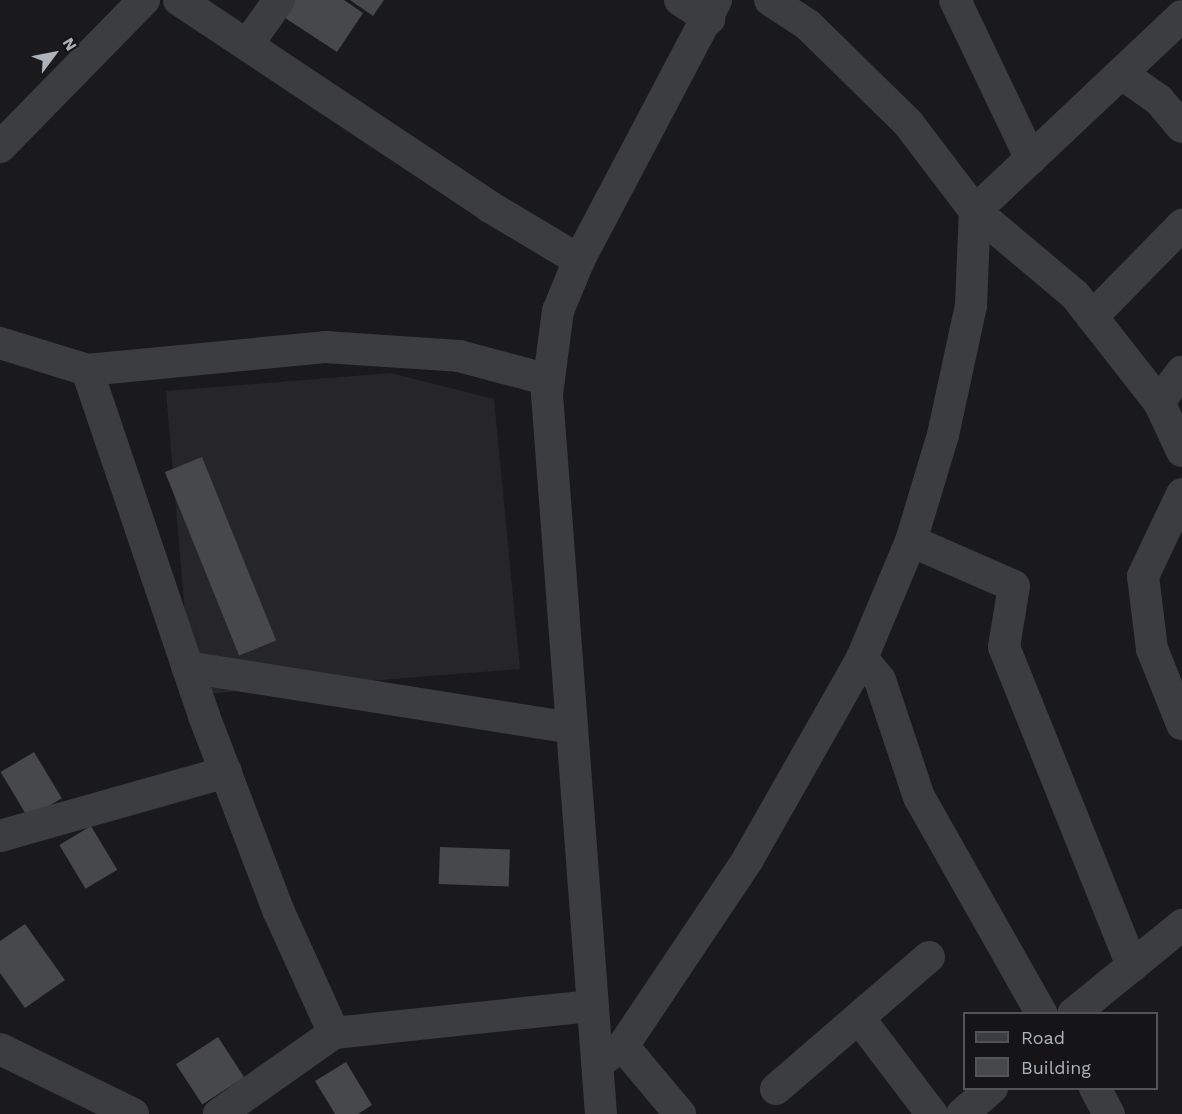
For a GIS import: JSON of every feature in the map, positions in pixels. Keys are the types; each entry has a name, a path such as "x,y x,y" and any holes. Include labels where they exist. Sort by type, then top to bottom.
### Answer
{"street":[{"path":"0,147 144,0"},
{"path":"179,0 490,207 579,260"},
{"path":"248,44 279,0"},
{"path":"601,1114 549,380 558,311 579,260 712,10 680,0"},
{"path":"770,0 808,25 908,123 975,211 1075,295 1160,402 1182,451"},
{"path":"955,0 1030,159"},
{"path":"597,1063 623,1046 748,859 862,658 911,541 942,435 971,305 975,211 1182,16"},
{"path":"1122,74 1160,100 1182,127"},
{"path":"1092,317 1182,225"},
{"path":"0,343 87,370 325,347 459,356 549,380"},
{"path":"87,370 187,668 279,912 334,1033"},
{"path":"1160,402 1182,372"},
{"path":"1182,494 1143,576 1152,649 1182,724"},
{"path":"911,541 1014,586 1004,647 1132,966"},
{"path":"862,658 880,680 919,797 1041,1012"},
{"path":"187,668 572,728"},
{"path":"0,836 226,772"},
{"path":"1075,1012 1182,925"},
{"path":"776,1089 930,957"},
{"path":"219,1114 334,1033 593,1006"},
{"path":"859,1018 932,1114"},
{"path":"623,1046 680,1114"},
{"path":"0,1049 133,1114"},
{"path":"1096,1090 1109,1114"}],"shaded area":[{"path":"391,373 494,399 520,669 192,695 166,391"}],"building":[{"path":"289,0 344,0 363,13 337,52 279,14"},
{"path":"350,0 384,0 373,16"},
{"path":"202,457 276,641 239,656 165,472"},
{"path":"34,752 62,798 28,818 1,772"},
{"path":"91,826 117,870 86,889 59,845"},
{"path":"440,847 510,849 509,886 439,884"},
{"path":"25,924 65,980 25,1008 0,973 0,941"},
{"path":"218,1037 244,1077 202,1104 176,1064"},
{"path":"346,1062 372,1105 358,1114 335,1114 315,1081"}]}
